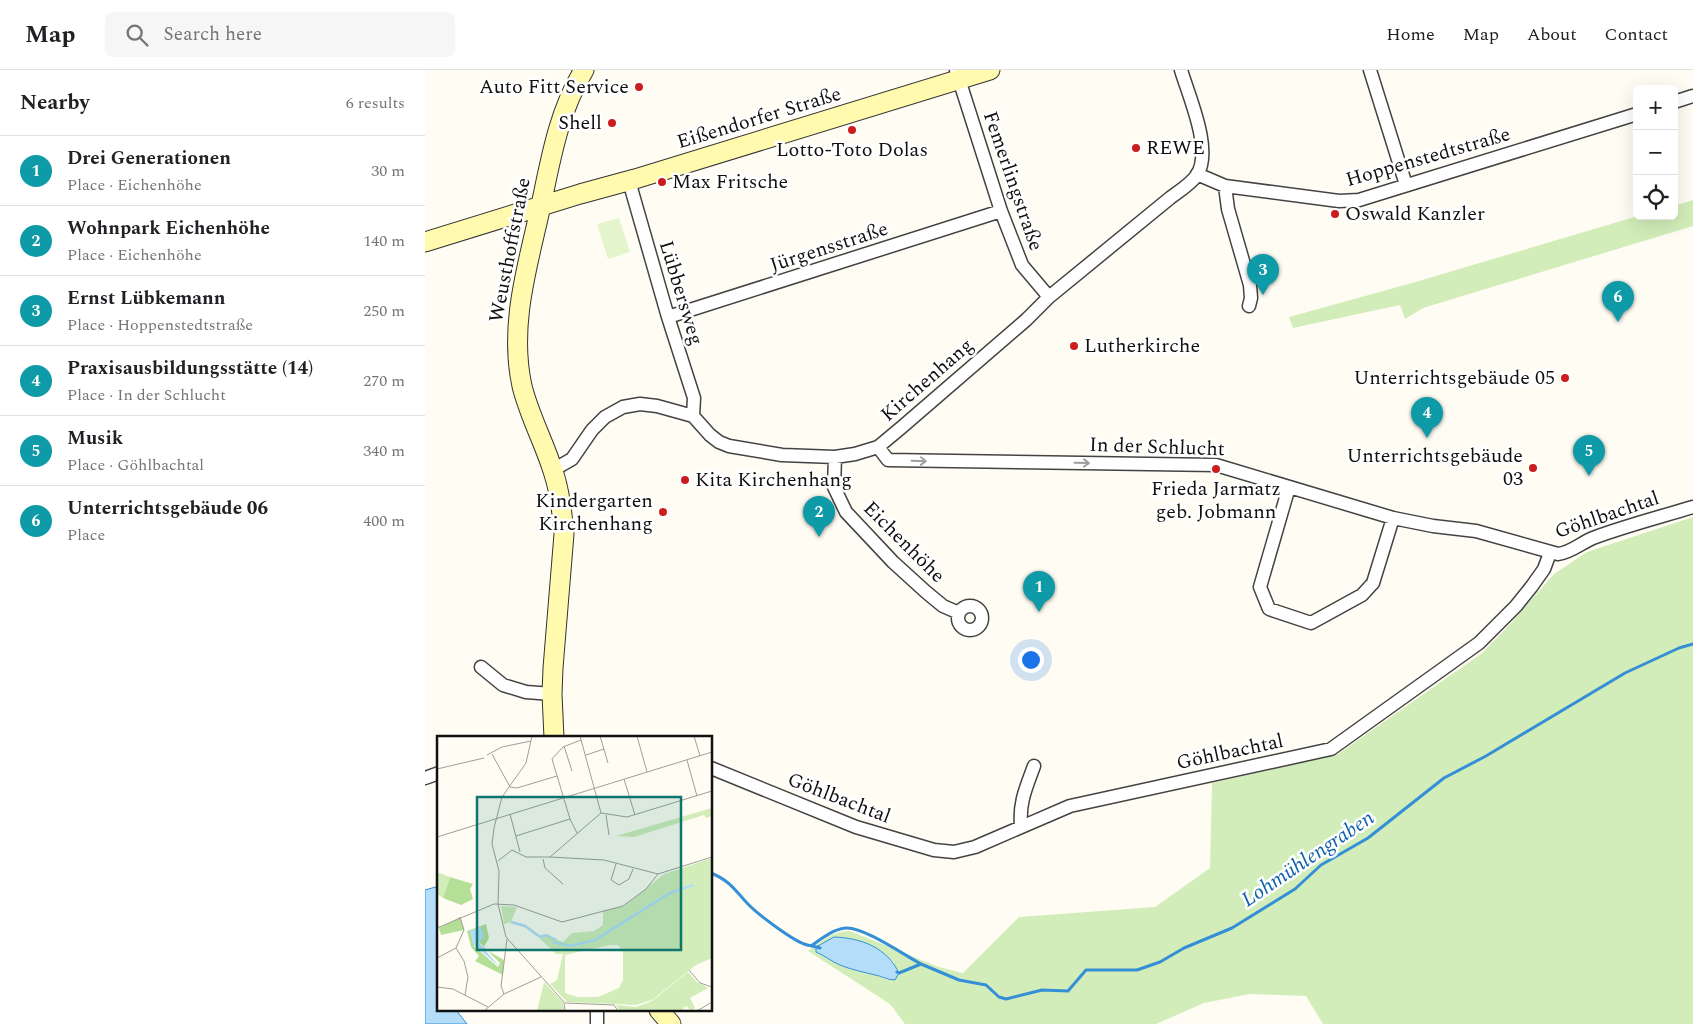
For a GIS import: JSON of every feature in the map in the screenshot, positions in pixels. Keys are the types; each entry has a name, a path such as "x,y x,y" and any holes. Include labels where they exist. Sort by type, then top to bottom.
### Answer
{"street":[{"name":"Weusthoffstraße","path":"554,736 552,694 564,534 559,492 553,470 534,424 522,386 517,336 519,306 557,134 572,94 584,70"},
{"name":"Eißendorfer Straße","path":"425,242 629,181 958,75 990,70"},
{"path":"1181,70 1201,135 1202,156 1197,174"},
{"path":"1370,70 1406,185"},
{"name":"Femerlingstraße","path":"958,75 1001,211 1022,265 1049,297"},
{"path":"1678,101 1693,96"},
{"name":"Hoppenstedtstraße","path":"1197,174 1225,186 1339,201 1359,200 1633,115"},
{"name":"Kirchenhang","path":"693,416 710,435 719,442 729,446 782,454 835,457 855,454 878,446 1026,320 1049,297 1192,181 1197,174"},
{"name":"Lübbersweg","path":"629,181 668,317 694,398 693,416"},
{"path":"1225,186 1228,209 1250,285 1251,298 1249,306"},
{"name":"Jürgensstraße","path":"668,317 1001,211"},
{"path":"553,470 572,459 598,423 613,412 623,408 640,404 693,416"},
{"name":"In der Schlucht","path":"878,446 888,460 1202,464 1225,466 1393,518 1433,526 1475,531 1550,553"},
{"name":"Eichenhöhe","path":"835,457 834,487 846,512 893,562 925,592 943,606 959,613"},
{"path":"1289,487 1260,587 1269,609 1311,622 1362,595 1373,583 1393,518"},
{"name":"Göhlbachtal","path":"713,769 856,827 934,850 954,852 975,846 1069,806 1331,749 1479,644 1527,592 1544,569 1550,553 1565,553 1577,545 1594,538 1693,507"},
{"path":"481,667 503,685 526,692 552,694"},
{"path":"1021,826 1020,810 1022,798 1034,766"},
{"path":"661,1012 671,1024"}],"green space":[{"path":"1693,200 1693,226 1423,308 1405,319 1400,305 1293,328 1289,317 1412,283 1633,217 1633,220 1678,220 1678,205"},
{"path":"619,218 630,252 608,259 597,224"},
{"path":"1693,517 1693,1024 1323,1024 1306,996 1250,994 1204,1003 1156,1024 905,1024 890,1004 808,951 822,940 838,932 850,931 939,967 963,973 1019,917 1155,907 1210,868 1212,783 1338,754 1481,654 1554,574 1587,552","holes":["870,945 894,962 888,980 841,965 816,952"]}],"water":[{"path":"437,887 437,1012 458,1012 467,1024 425,1024 425,890"},
{"path":"834,937 864,942 881,951 894,964 899,973 895,980 844,967 816,952 816,947"}],"waterway":[{"name":"Lohmühlengraben","path":"897,972 899,973 921,964 959,980 986,985 999,997 1006,999 1042,990 1068,991 1086,970 1137,970 1160,962 1184,948 1232,928 1295,889 1321,865 1368,838 1444,778 1486,756 1625,673 1679,648 1693,644"},
{"name":"Lohmühlengraben","path":"713,874 727,882 752,908 783,932 804,944 820,948"},
{"name":"Lohmühlengraben","path":"811,946 836,930 854,929 884,942 921,964"}],"place":[{"name":"Auto Fitt Service","path":"639,87"},
{"name":"Shell","path":"612,123"},
{"name":"Lotto-Toto Dolas","path":"852,130"},
{"name":"REWE","path":"1136,148"},
{"name":"Max Fritsche","path":"662,182"},
{"name":"Oswald Kanzler","path":"1335,214"},
{"name":"Ernst Lübkemann","path":"1263,295"},
{"name":"Unterrichtsgebäude 06","path":"1618,322"},
{"name":"Lutherkirche","path":"1074,346"},
{"name":"Unterrichtsgebäude 05","path":"1565,378"},
{"name":"Praxisausbildungsstätte (14)","path":"1427,438"},
{"name":"Unterrichtsgebäude 03","path":"1533,468"},
{"name":"Frieda Jarmatz geb. Jobmann","path":"1216,469"},
{"name":"Musik","path":"1589,476"},
{"name":"Kita Kirchenhang","path":"685,480"},
{"name":"Kindergarten Kirchenhang","path":"663,512"},
{"name":"Wohnpark Eichenhöhe","path":"819,537"},
{"name":"Drei Generationen","path":"1039,612"}]}
